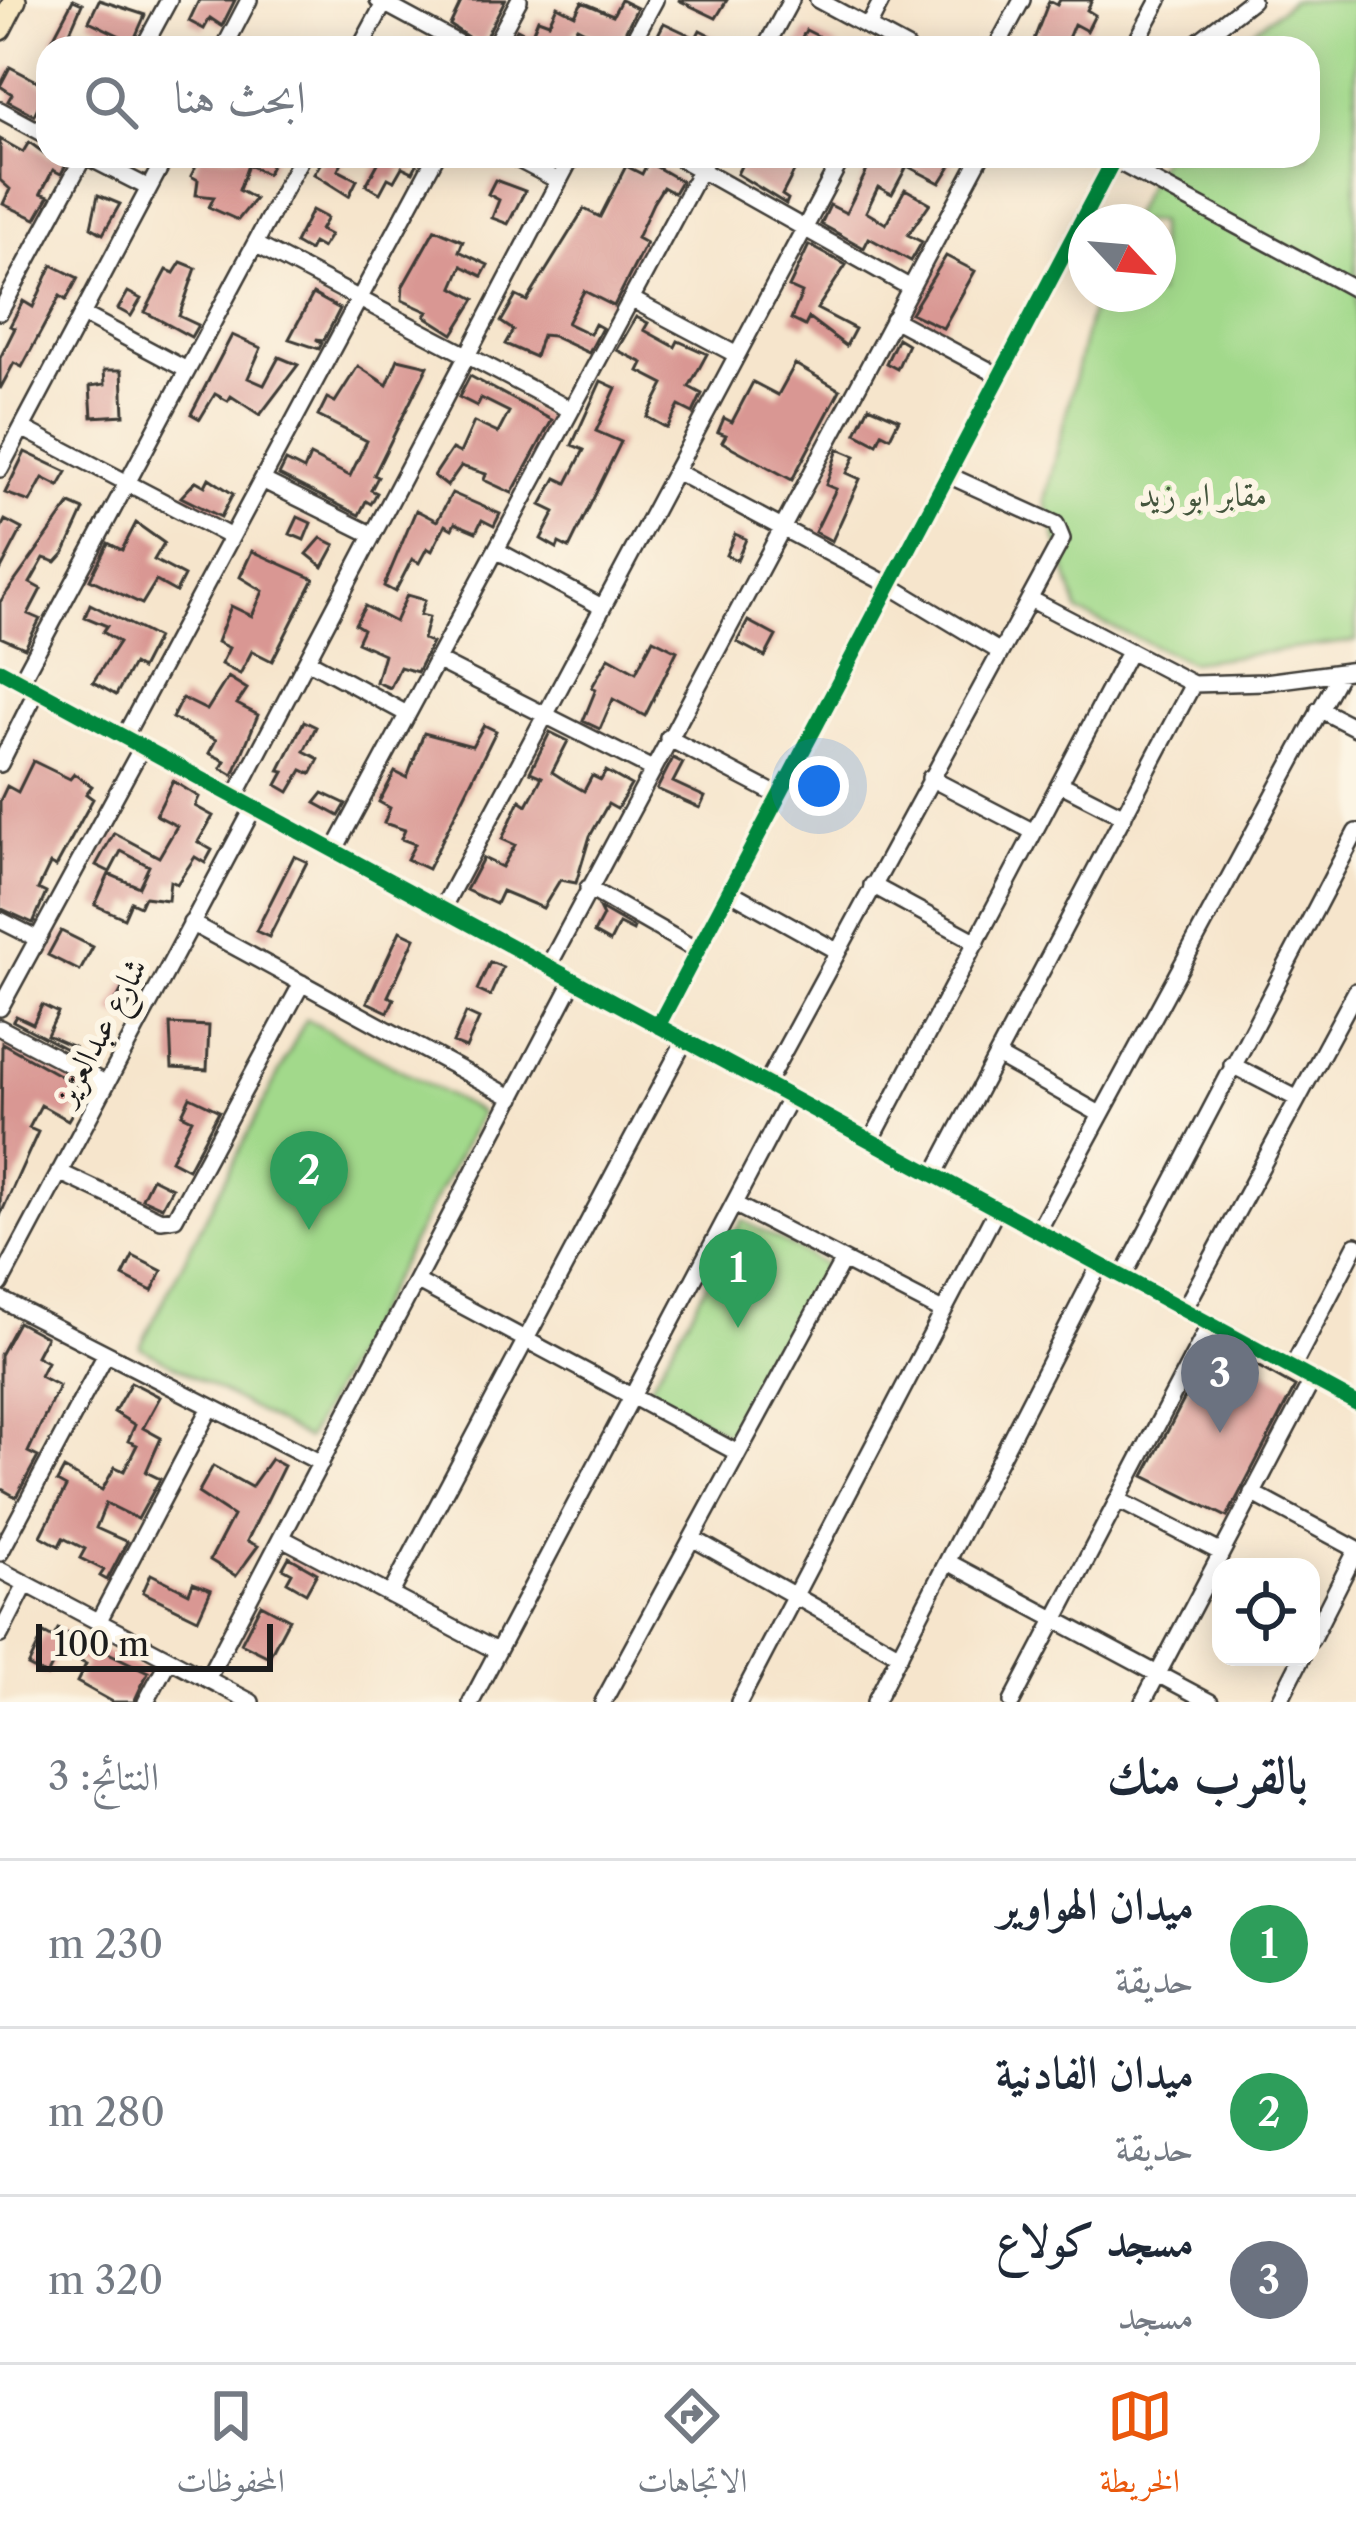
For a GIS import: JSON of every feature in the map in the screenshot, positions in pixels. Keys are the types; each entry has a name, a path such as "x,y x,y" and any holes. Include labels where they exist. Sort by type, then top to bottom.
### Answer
{"street":[{"path":"0,29 15,0"},
{"path":"155,36 169,0"},
{"path":"230,36 249,0"},
{"path":"500,36 519,0"},
{"path":"636,36 655,0"},
{"path":"772,36 791,0"},
{"path":"818,0 884,36"},
{"path":"868,27 882,0"},
{"path":"1002,36 1022,0"},
{"path":"1140,36 1159,0"},
{"path":"1206,36 1252,0"},
{"path":"366,36 383,1 446,36"},
{"path":"0,110 36,130"},
{"path":"0,312 78,168"},
{"path":"109,168 149,188"},
{"path":"0,469 160,168"},
{"path":"21,681 296,168"},
{"path":"124,737 429,168"},
{"path":"534,168 559,181"},
{"path":"235,797 566,168"},
{"path":"334,851 701,168"},
{"path":"713,168 804,230 909,287"},
{"path":"442,909 837,168"},
{"path":"549,965 974,168"},
{"path":"658,1026 1000,376 1117,168"},
{"path":"1135,168 1356,290"},
{"path":"255,244 571,410"},
{"path":"631,299 737,355"},
{"path":"82,314 188,370"},
{"path":"893,319 1000,376"},
{"path":"22,428 231,537"},
{"path":"675,471 889,585 998,650"},
{"path":"766,1084 998,650 1032,600 1061,530 948,475"},
{"path":"262,481 373,536"},
{"path":"496,550 602,607"},
{"path":"1032,600 1193,684 1348,672"},
{"path":"871,1141 1128,654"},
{"path":"307,660 406,714"},
{"path":"436,660 652,770"},
{"path":"0,670 1356,1403"},
{"path":"1038,1231 1319,710 1348,672"},
{"path":"934,1175 1193,684"},
{"path":"0,764 38,690"},
{"path":"1319,710 1356,728"},
{"path":"668,739 779,796"},
{"path":"0,1008 142,747"},
{"path":"930,778 1034,832"},
{"path":"1061,784 1124,816"},
{"name":"شارع عبدالعزيز","path":"0,1284 254,807"},
{"path":"1123,1277 1356,832"},
{"path":"872,885 977,942"},
{"path":"588,888 698,951"},
{"path":"729,891 835,950"},
{"path":"0,920 38,939"},
{"path":"191,923 513,1097"},
{"path":"206,1678 574,980"},
{"path":"59,1172 160,1220 175,1218 302,983"},
{"path":"1184,1310 1356,991"},
{"path":"0,1028 105,1083"},
{"path":"390,1595 685,1040"},
{"path":"998,1056 1100,1114"},
{"path":"1232,1065 1296,1098"},
{"path":"471,1702 790,1097"},
{"path":"736,1205 942,1311"},
{"path":"739,1702 997,1209"},
{"path":"1292,1368 1356,1245"},
{"path":"603,1702 843,1260"},
{"path":"875,1702 1100,1264"},
{"path":"416,1282 738,1453"},
{"path":"0,1299 321,1463"},
{"path":"1012,1702 1210,1324"},
{"path":"0,1553 106,1354"},
{"path":"1143,1702 1313,1379"},
{"path":"98,1622 211,1407"},
{"path":"1252,1492 1356,1550 1320,1622"},
{"path":"1118,1500 1220,1552"},
{"path":"282,1538 497,1652"},
{"path":"692,1538 900,1654"},
{"path":"948,1562 1210,1702"},
{"path":"0,1570 251,1702"},
{"path":"0,1635 26,1584"},
{"path":"146,1702 169,1659"},
{"path":"1279,1702 1297,1666"}],"green space":[{"name":"مقابر ابو زيد","path":"1292,0 1356,0 1356,641 1190,662 1078,612 1045,501 1091,312 1176,312 1176,204 1137,204 1156,168 1320,168 1320,36 1247,36"},
{"path":"306,1019 481,1113 307,1439 140,1347"},
{"path":"742,1220 827,1266 733,1437 648,1390"}],"building":[{"path":"73,0 82,4 68,36 54,36"},
{"path":"99,0 145,15 136,36 120,36 89,21"},
{"path":"199,0 235,0 222,26 210,18 204,29 189,21"},
{"path":"462,0 505,0 486,36 466,36 450,25"},
{"path":"621,0 637,8 623,36 594,36 577,27 571,36 531,36 538,19 549,23 557,6 575,15 582,2 613,15"},
{"path":"678,0 727,0 716,18"},
{"path":"1060,0 1092,0 1087,10 1095,15 1087,31 1074,24 1069,36 1035,36 1049,1 1057,5"},
{"path":"664,23 692,36 657,36"},
{"path":"10,67 36,81 34,115 8,101 12,94 0,86"},
{"path":"0,139 23,152 29,142 36,147 36,168 64,168 61,174 53,170 41,193 49,196 36,219 3,204 10,189 0,180"},
{"path":"195,168 247,168 239,190 255,199 238,220 209,207 214,197 196,195 198,180 191,176"},
{"path":"318,168 339,168 357,180 349,196 314,174"},
{"path":"375,168 401,168 394,181 388,178 380,193 366,185"},
{"path":"625,168 642,174 645,168 658,168 681,181 674,193 663,187 653,203 637,238 646,243 614,306 584,291 567,323 590,334 595,324 602,328 589,353 552,336 542,335 535,357 505,344 513,330 501,322 516,296 527,301 584,209 600,217"},
{"path":"740,168 796,168 782,195 788,199 786,204 737,174"},
{"path":"868,168 906,168 892,194 878,187 866,212 886,224 905,189 930,203 908,235 922,242 911,261 869,238 864,248 821,224 830,205 846,213"},
{"path":"911,168 949,168 940,183"},
{"path":"495,180 525,191 508,224 492,218 499,200 488,194"},
{"path":"98,195 120,204 103,234 91,227"},
{"path":"312,210 327,218 320,230 330,235 322,248 313,243 309,251 295,243"},
{"path":"435,229 463,241 459,251 488,265 482,276 462,266 453,287 475,299 453,334 425,316 428,312 402,300 403,286"},
{"path":"809,245 846,265 817,309 855,329 846,346 809,318 805,326 791,319 802,293 789,287"},
{"path":"946,256 975,271 943,328 911,313"},
{"path":"181,262 196,268 179,316 198,325 191,337 145,312 167,270 174,273"},
{"path":"52,265 78,278 66,300 60,296 22,367 14,363 0,389 0,358 15,328 10,326 23,301 33,307"},
{"path":"128,292 141,299 131,316 118,309"},
{"path":"313,294 340,309 324,340 316,339 322,343 319,349 289,339"},
{"path":"636,317 648,323 644,330 675,347 678,341 707,354 689,387 702,394 693,413 679,406 667,428 647,417 664,384 639,371 643,363 617,350"},
{"path":"232,335 261,348 248,378 264,385 279,357 298,365 260,415 231,396 228,401 215,394 200,419 191,414"},
{"path":"898,338 908,344 897,369 886,363"},
{"path":"398,359 428,366 374,475 378,477 371,490 377,493 371,504 366,501 359,515 279,475 286,461 304,470 310,456 350,476 367,441 318,416 327,398 335,402 358,366 387,385"},
{"path":"795,364 840,390 792,480 722,442 726,435 718,432 724,418 732,422 753,382 778,395"},
{"path":"104,370 122,370 124,415 92,417 90,386 105,384"},
{"path":"470,376 552,420 512,493 484,480 486,474 461,466 447,486 434,476 452,449 460,453 474,422 498,433 509,412 481,398 477,406 459,397"},
{"path":"601,381 616,388 596,431 621,442 569,548 559,543 557,548 541,539 555,512 541,505 556,478 567,483 584,450 572,445"},
{"path":"869,406 899,419 890,437 882,433 877,444 856,433"},
{"path":"838,449 855,456 847,473 860,479 832,541 815,532 836,489 826,485"},
{"path":"25,452 67,472 59,486 43,478 30,502 5,493"},
{"path":"209,478 233,494 221,517 181,497 196,481 205,486"},
{"path":"452,493 500,514 494,526 482,520 476,532 455,523 452,529 445,525 432,551 427,548 419,563 412,559 395,592 384,586 416,510 437,521"},
{"path":"70,504 84,510 65,552 56,562 44,558 30,583 41,589 28,614 40,619 25,648 0,637 0,602"},
{"path":"298,517 311,523 304,540 290,534"},
{"path":"5,520 22,529 0,571 0,530"},
{"path":"136,523 164,543 154,560 184,576 176,592 156,581 142,604 90,579 108,543 122,550"},
{"path":"735,534 746,539 737,560 726,555"},
{"path":"321,538 335,545 323,567 307,554"},
{"path":"252,551 314,579 272,661 252,651 240,674 221,664 229,648 217,642 231,606 252,616 263,591 240,577"},
{"path":"407,595 425,600 420,615 429,617 423,639 432,643 417,672 400,667 390,688 376,682 384,654 357,642 363,629 355,624 365,606 395,622"},
{"path":"90,604 157,638 141,669 133,664 116,695 93,682 119,642 103,632 107,626 85,617"},
{"path":"748,621 776,636 765,657 737,642"},
{"path":"653,639 677,651 645,716 613,699 600,729 583,721 596,689 592,687 609,657 636,672"},
{"path":"228,677 247,689 237,704 258,715 233,775 221,768 225,761 209,753 216,740 172,718 182,698 207,710"},
{"path":"304,721 316,727 304,751 319,759 311,774 302,770 289,792 277,785 284,772 279,771"},
{"path":"484,725 496,731 428,869 407,859 415,844 401,839 405,830 384,823 390,808 379,802 395,772 407,778 424,733 472,746"},
{"path":"550,732 568,741 552,772 584,791 592,776 601,780 606,771 631,785 617,809 608,804 590,836 576,883 560,880 543,908 502,891 496,904 466,890 483,858 502,867 515,845 502,839 520,800 527,805 542,777 530,772"},
{"path":"673,758 683,763 673,782 705,797 700,808 657,789"},
{"path":"33,761 70,779 74,774 92,786 86,794 93,799 56,867 50,864 38,889 46,893 33,923 0,908 0,801 7,786 18,792"},
{"path":"173,781 199,797 195,806 213,816 198,842 212,850 205,863 195,857 177,884 170,881 168,900 144,897 140,906 131,902 124,918 95,905 109,874 139,887 149,866 121,851 110,872 96,865 114,833 159,857 177,826 156,815"},
{"path":"323,793 346,804 339,816 315,803"},
{"path":"294,856 307,862 269,937 256,931"},
{"path":"599,908 633,931 619,924 610,942 594,933 603,916"},
{"path":"61,931 93,947 80,971 48,955"},
{"path":"400,931 415,938 388,996 394,999 388,1012 367,1002"},
{"path":"490,962 503,967 490,996 477,990"},
{"path":"126,981 138,988 122,1018 110,1012"},
{"path":"42,1005 58,1013 47,1035 74,1047 72,1052 13,1021 16,1016 33,1024"},
{"path":"466,1013 479,1019 466,1048 453,1043"},
{"path":"170,1024 209,1026 207,1070 172,1068"},
{"path":"2,1043 86,1090 68,1120 41,1105 29,1128 38,1132 0,1216"},
{"path":"190,1097 219,1111 188,1169 171,1160 192,1119 182,1114"},
{"path":"152,1178 172,1188 162,1207 142,1198"},
{"path":"133,1256 162,1271 152,1291 123,1276"},
{"path":"18,1322 46,1337 36,1356 47,1362 40,1376 59,1386 28,1452 38,1457 16,1497 0,1488 0,1355"},
{"path":"1214,1342 1295,1387 1227,1517 1144,1476"},
{"path":"131,1382 160,1397 143,1428 161,1438 146,1472 160,1479 138,1519 106,1503 96,1528 127,1542 107,1580 100,1576 104,1570 80,1558 85,1549 63,1538 59,1546 41,1536 66,1487 57,1482 64,1469 102,1490 115,1467 124,1471 137,1445 128,1441 135,1425 114,1412"},
{"path":"271,1459 284,1466 247,1541 258,1546 236,1576 210,1560 233,1516 198,1493 213,1466 251,1487"},
{"path":"289,1557 317,1573 306,1593 287,1582 292,1573 283,1568"},
{"path":"151,1574 189,1593 193,1583 211,1590 198,1619 143,1592"},
{"path":"261,1604 289,1619 269,1657 241,1643"},
{"path":"58,1629 148,1672 134,1702 113,1702 77,1682 86,1664 59,1652 47,1676 28,1666 44,1633 53,1638"}],"cycle path":[{"path":"658,1026 1109,168"},
{"path":"0,670 1356,1403"}],"place":[{"name":"ميدان الفادنية","path":"309,1230"},
{"name":"ميدان الهواوير","path":"738,1328"},
{"name":"مسجد كولاع","path":"1220,1433"}]}
